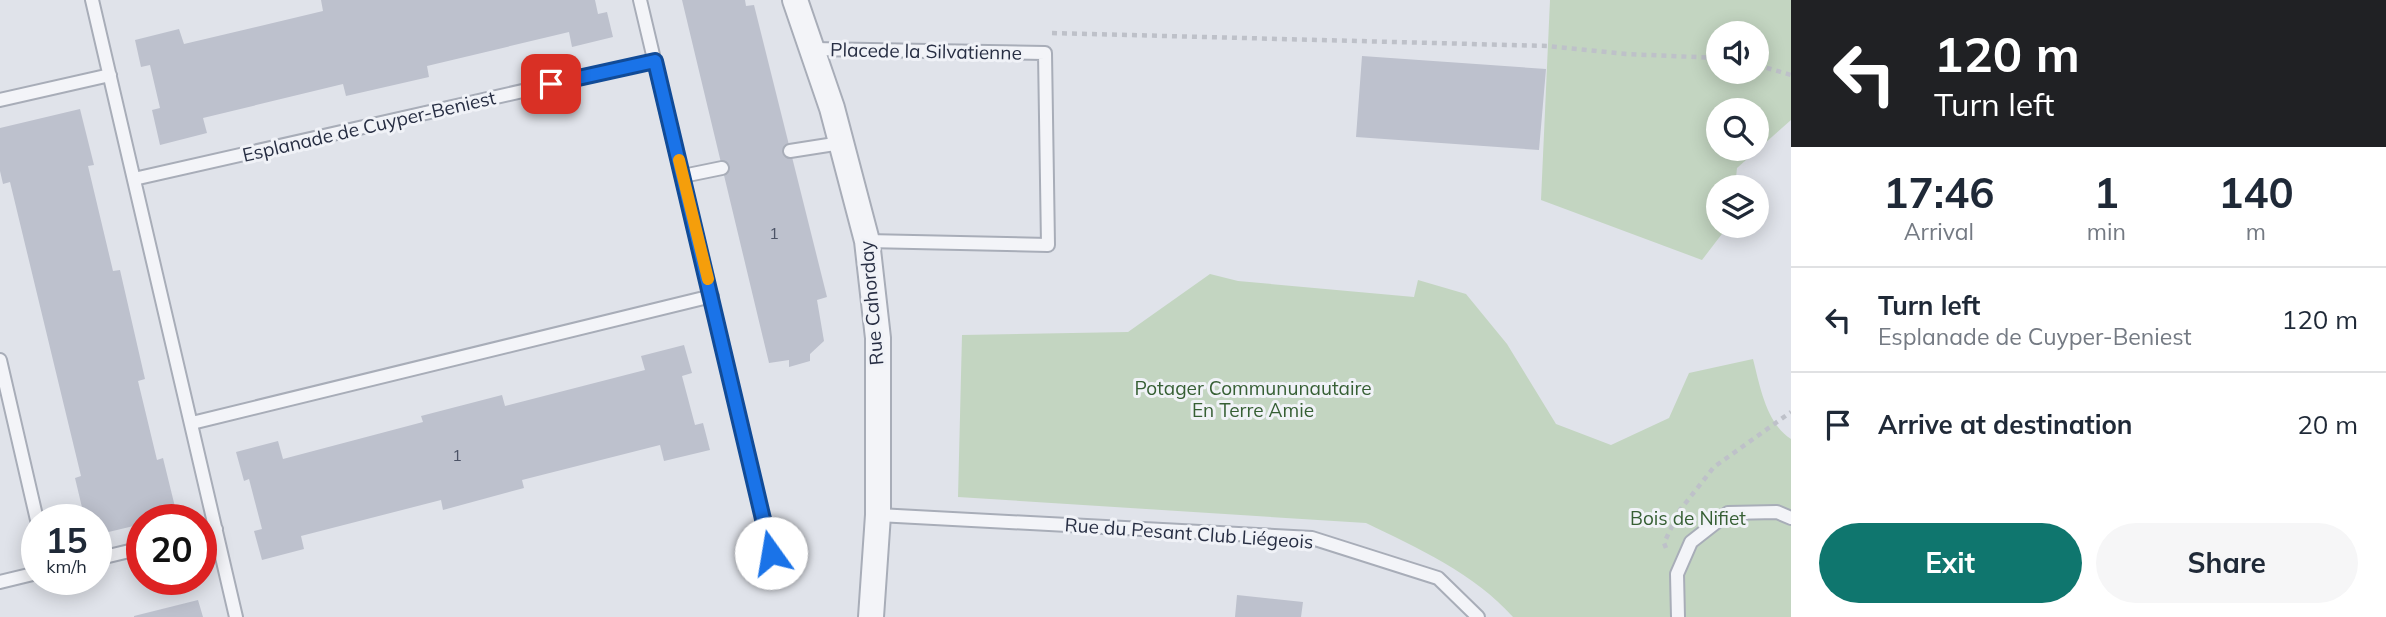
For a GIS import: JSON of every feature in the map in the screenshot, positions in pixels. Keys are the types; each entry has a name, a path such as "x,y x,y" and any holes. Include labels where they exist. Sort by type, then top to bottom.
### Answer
{"street":[{"name":"Rue Cahorday","path":"795,0 841,143 867,241 878,338 878,515 871,617"}],"lane":[{"path":"92,0 210,504"},
{"path":"640,0 777,578"},
{"name":"Placede la Silvatienne","path":"812,49 1045,53 1048,246 867,241"},
{"name":"Esplanade de Cuyper-Beniest","path":"134,179 655,61"},
{"path":"0,100 110,75"},
{"path":"790,151 841,143"},
{"path":"682,176 722,168"},
{"path":"192,423 712,296"},
{"path":"0,360 33,504"},
{"path":"1678,617 1677,574 1691,542 1728,513 1777,512 1791,518"},
{"name":"Rue du Pesant Club Liégeois","path":"878,515 1311,538 1438,578 1478,617"},
{"path":"217,533 236,617"},
{"path":"0,582 21,577"}],"path":[{"path":"1038,33 1548,46 1626,54 1706,57"},
{"path":"1769,69 1791,75"},
{"path":"1677,574 1664,543 1680,510 1714,467 1791,412"}],"green space":[{"path":"1550,0 1791,0 1791,120 1769,140 1769,98 1706,98 1706,161 1745,161 1737,168 1736,175 1706,175 1706,238 1719,238 1702,260 1541,200"},
{"path":"1210,274 1238,281 1414,297 1418,280 1466,294 1507,344 1556,424 1611,445 1669,418 1689,373 1753,359 1770,414 1782,432 1791,439 1791,617 1513,617 1464,575 1366,523 958,497 962,335 1128,332"}],"building":[{"path":"321,0 595,0 598,14 607,12 613,37 572,47 569,32 427,66 429,77 346,96 343,84 203,118 207,133 160,145 152,110 160,108 150,65 141,67 135,40 179,29 184,44 323,11"},
{"path":"682,0 745,0 746,6 754,5 827,297 817,300 824,341 810,354 810,361 789,367 789,360 769,363"},
{"path":"1362,56 1546,69 1539,150 1356,137"},
{"path":"80,109 94,165 88,166 113,271 120,270 145,379 138,381 157,460 163,458 174,504 126,504 126,528 112,531 112,504 81,504 75,478 81,476 10,182 3,184 0,171 0,128"},
{"path":"684,345 692,373 682,376 695,425 703,423 710,450 664,461 660,445 522,480 524,488 443,510 441,500 301,536 304,549 262,560 254,531 262,529 249,479 244,481 236,452 278,441 283,459 423,422 421,416 502,395 505,406 645,370 641,356"},
{"path":"1237,595 1303,602 1301,617 1235,617"},
{"path":"198,600 203,617 134,617 134,616"}],"slow traffic":[{"path":"679,160 708,279"}],"route":[{"path":"551,84 655,61 771,553"}],"park label":[{"name":"Potager Commununautaire En Terre Amie","path":"1253,399"},
{"name":"Bois de Nifiet","path":"1688,518"}]}
